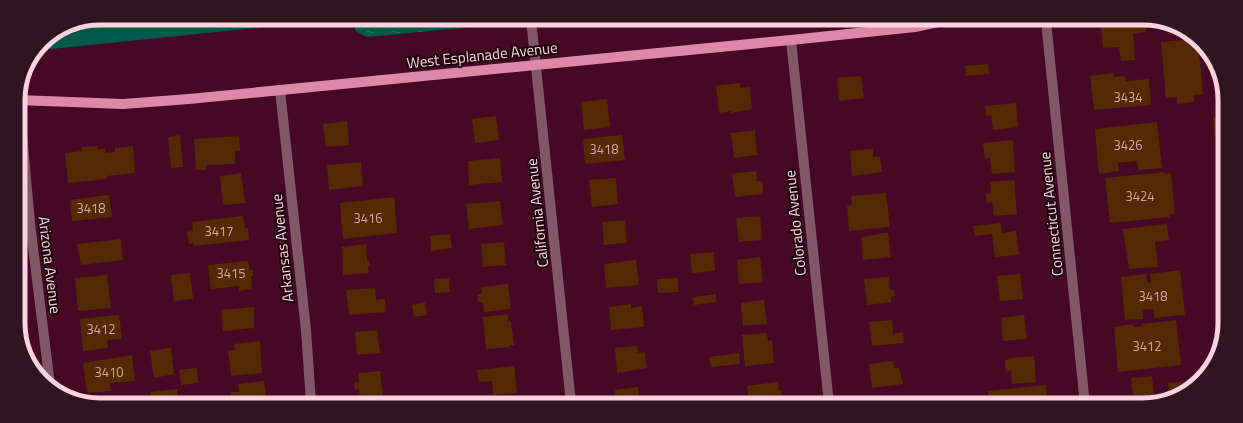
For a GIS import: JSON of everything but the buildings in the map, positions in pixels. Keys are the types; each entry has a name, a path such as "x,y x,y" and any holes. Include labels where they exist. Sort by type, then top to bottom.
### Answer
{"main road":[{"path":"872,31 891,25"},
{"name":"West Esplanade Avenue","path":"25,100 123,104 791,40 923,25"}],"street":[{"name":"California Avenue","path":"533,25 570,398"},
{"name":"Connecticut Avenue","path":"1047,25 1084,398"},
{"name":"Colorado Avenue","path":"791,40 828,398"},
{"name":"Arkansas Avenue","path":"280,90 306,330 312,398"},
{"name":"Arizona Avenue","path":"25,167 30,222 49,378"}],"water":[{"path":"355,25 493,25 367,37 355,31"}],"waterway":[{"path":"57,39 192,25"}]}
